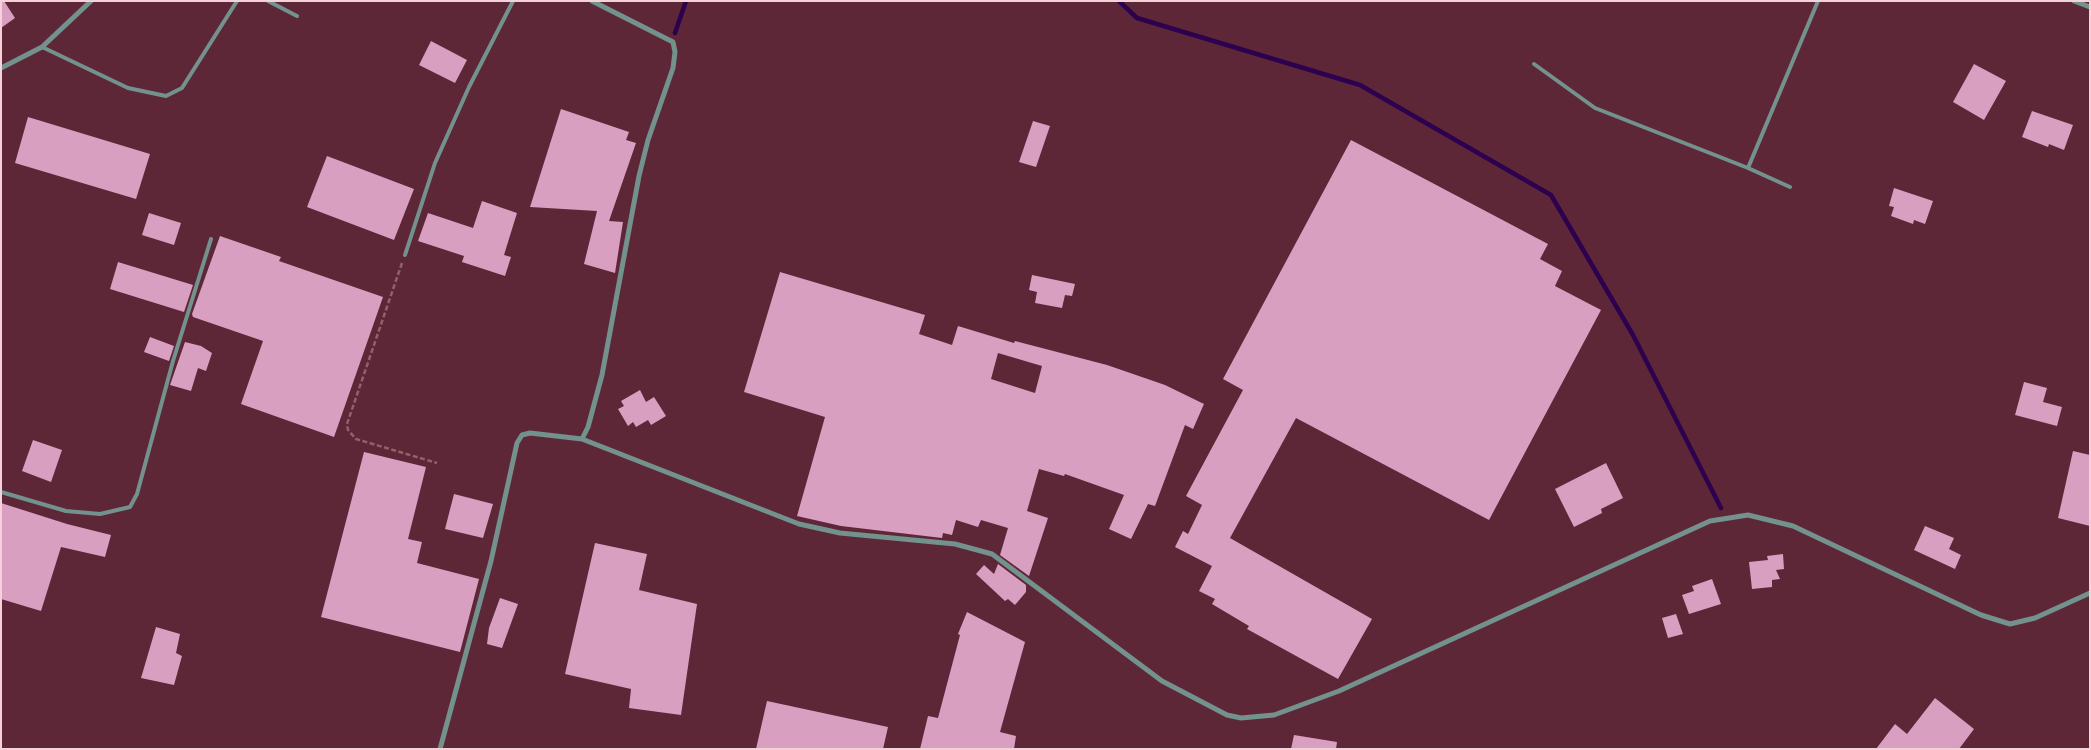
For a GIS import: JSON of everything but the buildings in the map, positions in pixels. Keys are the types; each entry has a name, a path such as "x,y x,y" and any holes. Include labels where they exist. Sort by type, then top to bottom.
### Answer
{"street":[{"path":"1,68 42,47 91,1"},
{"path":"582,439 588,428 602,375 639,176 648,140 673,68 675,52 673,42 592,1"},
{"path":"2074,1 2090,7"},
{"path":"440,749 491,561 517,443 522,436 530,433 582,439 800,524 840,533 955,544 992,554 1162,681 1227,715 1241,718 1274,715 1339,691 1710,521 1748,515 1793,526 1981,615 2010,624 2035,618 2090,593"}],"lane":[{"path":"42,47 128,88 166,96 182,88 237,1"},
{"path":"268,1 297,16"},
{"path":"405,254 435,164 469,87 513,1"},
{"path":"1748,168 1818,1"},
{"path":"1534,64 1595,108 1748,168 1790,187"},
{"path":"1,492 66,511 100,514 130,507 137,494 173,361 211,239"}],"path":[{"path":"405,254 347,424 351,435 356,439 437,463"}],"waterway":[{"path":"675,33 686,1"},
{"path":"1119,1 1137,18 1360,85 1551,195 1633,335 1721,508"}]}
